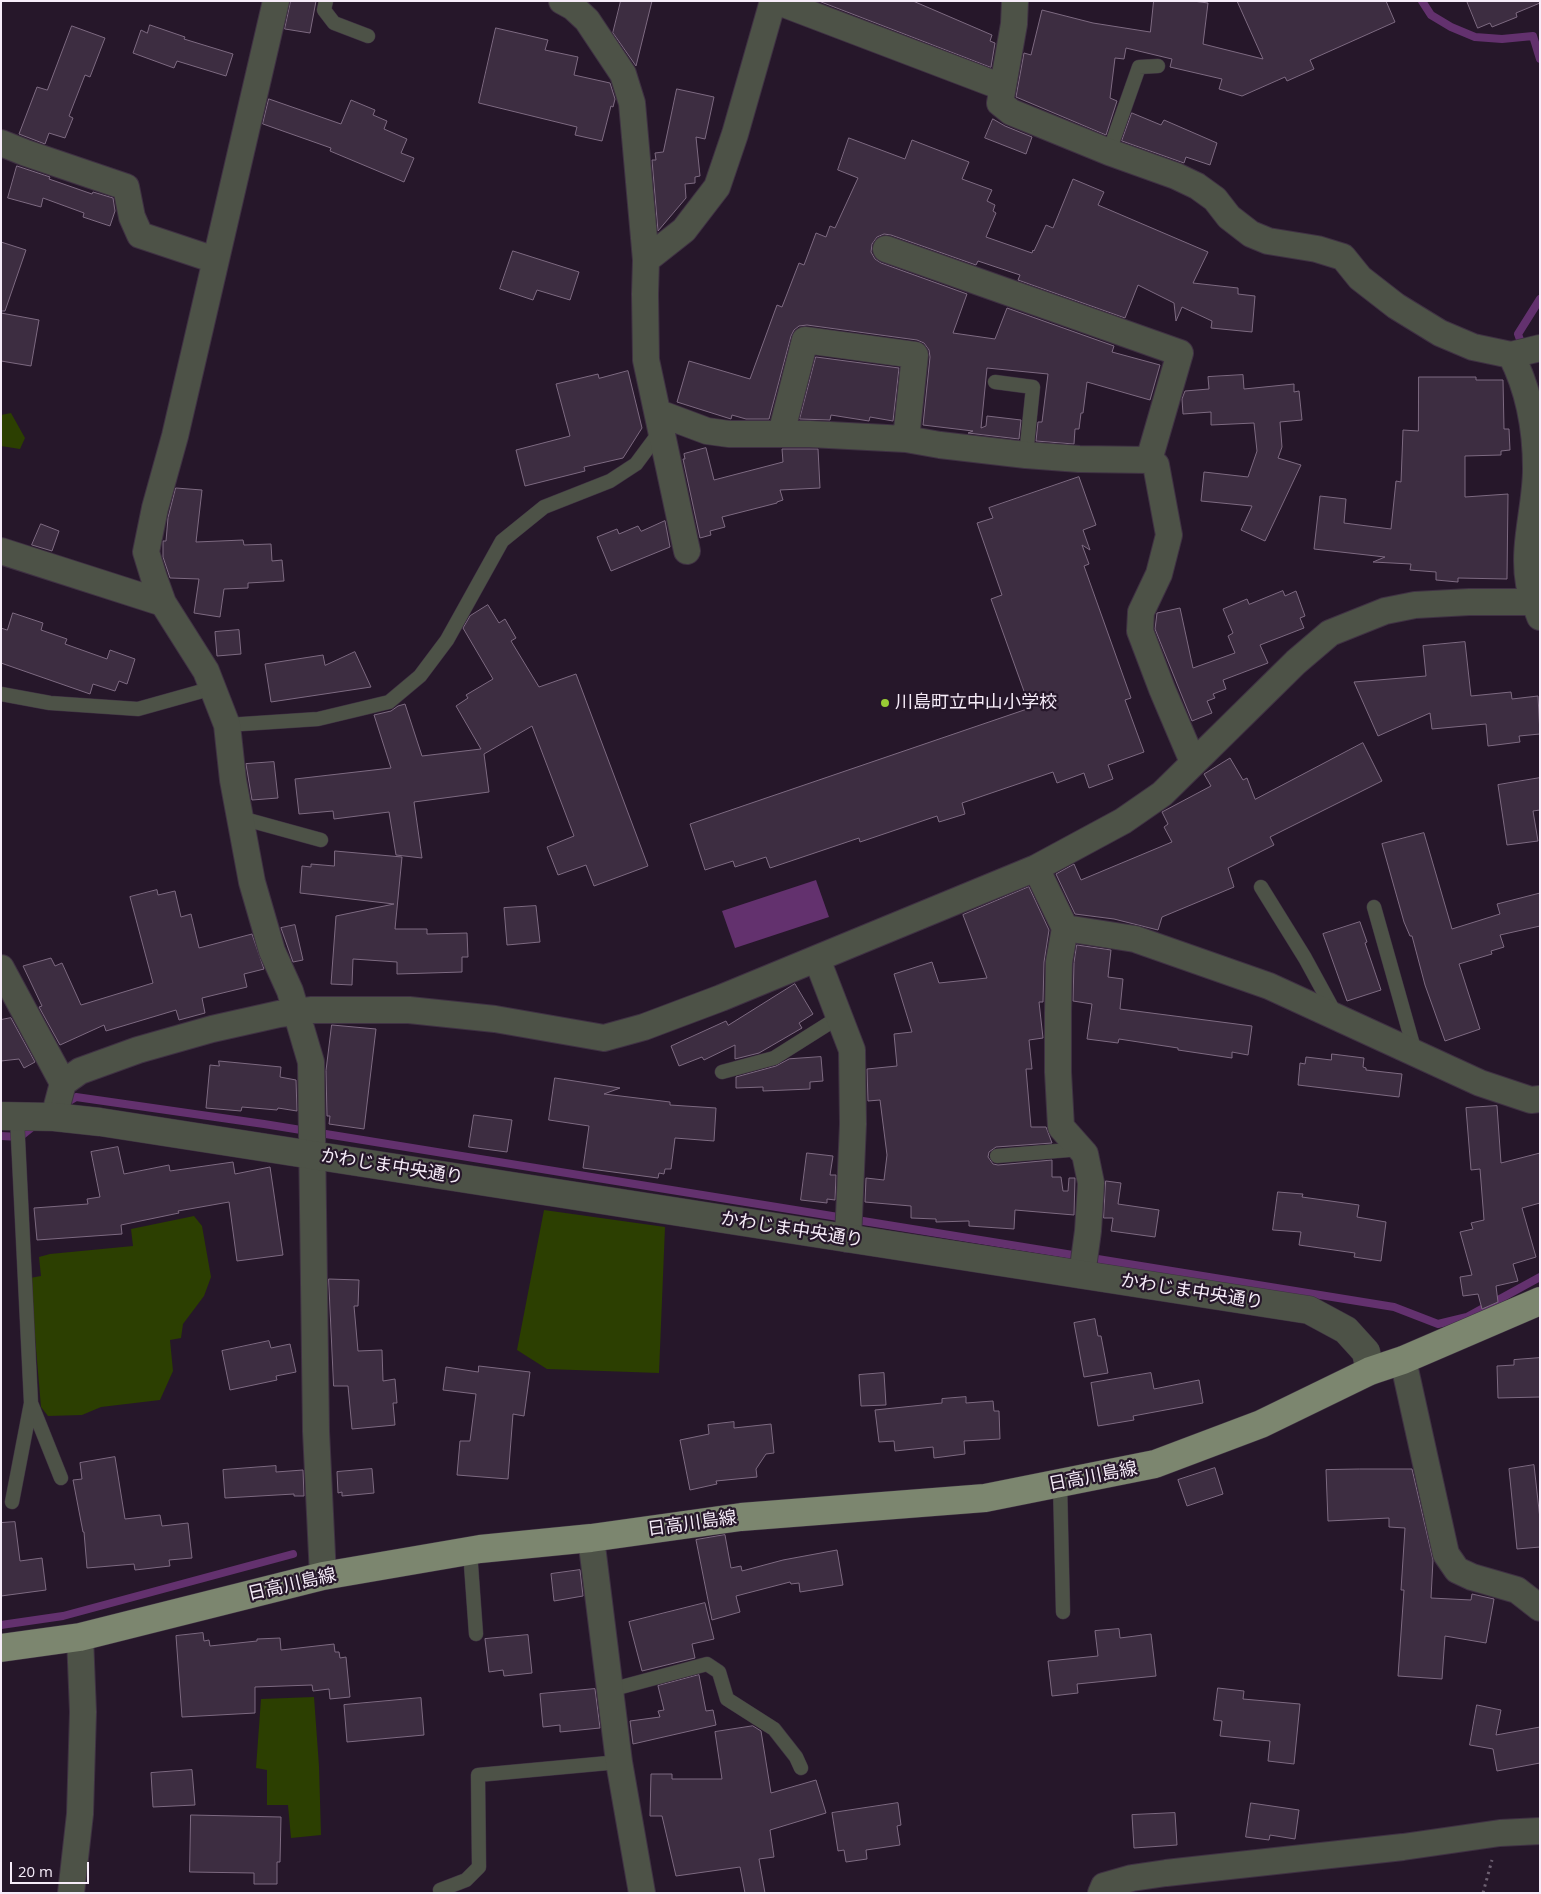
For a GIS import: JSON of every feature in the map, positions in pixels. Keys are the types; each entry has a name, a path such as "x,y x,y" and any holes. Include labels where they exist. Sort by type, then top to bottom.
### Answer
{"main road":[{"path":"1370,1371 1403,1360 1540,1301"},
{"name":"日高川島線","path":"1,1648 80,1636 323,1576 470,1551 591,1538 741,1517 986,1498 1155,1464 1261,1424 1370,1371"}],"street":[{"path":"276,1 175,436 155,508 146,552 164,603 206,671 227,726 233,780 252,882 272,951 290,991 311,1062 316,1431 323,1576"},
{"path":"562,1 573,7 587,20 623,74 632,103 646,260 644,294 646,360 661,420 688,551"},
{"path":"646,260 684,230 717,187 735,134 774,1 1002,87"},
{"path":"1015,1 1011,42 1000,103 1011,112 1109,152 1176,176 1197,186 1215,199 1229,217 1251,234 1268,241 1317,249 1343,257 1360,278 1396,306 1440,333 1473,348 1511,354 1540,348"},
{"path":"1,143 126,186 132,217 140,235 215,260"},
{"path":"886,249 1180,353 1149,460"},
{"path":"781,434 805,340 915,355 906,439"},
{"path":"54,1118 64,1083 80,1071 138,1050 212,1029 296,1012 312,1010 409,1010 495,1019 604,1038 644,1027 721,998 1036,868 1123,821 1162,794 1296,662 1330,633 1385,610 1415,605 1469,602 1538,607 1529,584 1527,562 1536,469 1532,416 1522,377 1511,354"},
{"path":"661,420 707,431 730,434 906,439 1026,455 1080,459 1149,460 1156,464 1169,535 1159,574 1142,612 1140,631 1193,762"},
{"path":"1,551 164,603"},
{"path":"1036,868 1064,928 1059,962 1058,1005 1058,1072 1062,1127 1085,1154 1091,1183 1088,1231 1082,1275"},
{"path":"1064,928 1135,939 1269,986 1480,1083 1531,1100 1540,1099"},
{"path":"817,958 852,1050 853,1124 848,1239"},
{"path":"1,968 64,1083"},
{"name":"かわじま中央通り","path":"9,1117 54,1118 110,1124 1310,1310 1346,1330 1366,1352 1370,1371"},
{"path":"1403,1360 1446,1554 1457,1570 1472,1577 1517,1590 1540,1608"},
{"path":"591,1538 619,1762 642,1893"},
{"path":"71,1893 80,1805 83,1712 80,1636"},
{"path":"1101,1893 1104,1886 1132,1878 1166,1873 1403,1847 1500,1832 1540,1831"}],"lane":[{"path":"326,1 324,10 334,23 368,36"},
{"path":"1109,152 1139,67 1158,66"},
{"path":"995,382 1033,387 1026,455"},
{"path":"227,726 318,719 389,702 420,676 447,640 502,541 544,507 610,481 636,464 661,420"},
{"path":"1,694 50,703 138,709 212,688"},
{"path":"241,818 286,832 321,840"},
{"path":"1261,887 1306,958 1337,1017"},
{"path":"1374,907 1415,1052"},
{"path":"722,1072 774,1058 839,1017"},
{"path":"9,1117 31,1403 12,1502"},
{"path":"997,1156 1081,1150"},
{"path":"31,1403 61,1478"},
{"path":"1060,1483 1063,1612"},
{"path":"470,1551 476,1634"},
{"path":"610,1690 707,1664 719,1672 727,1699 774,1729 796,1757 801,1768"},
{"path":"440,1890 466,1880 479,1867 478,1775 619,1762"}],"green space":[{"path":"11,413 25,438 20,449 1,446 1,415"},
{"path":"544,1210 665,1227 659,1373 547,1369 517,1350"},
{"path":"194,1216 202,1226 211,1277 204,1296 183,1324 181,1338 170,1340 173,1371 160,1400 101,1407 82,1415 48,1416 41,1407 30,1278 41,1276 39,1257 50,1254 133,1246 131,1229"},
{"path":"314,1697 321,1835 291,1838 288,1805 267,1805 267,1770 256,1768 261,1699"}],"shaded area":[{"path":"816,880 829,917 735,948 722,911"}],"building":[{"path":"291,1 316,1 310,33 285,29"},
{"path":"621,1 652,1 636,66 613,33"},
{"path":"819,1 913,1 992,35 990,41 995,43 991,67"},
{"path":"1154,1 1208,3 1203,44 1263,59 1237,1 1386,1 1395,22 1310,60 1314,69 1287,81 1285,77 1242,96 1219,89 1222,79 1170,67 1172,59 1126,48 1124,59 1115,58 1110,98 1117,101 1106,135 1016,97 1024,53 1031,55 1042,10 1093,23 1150,32"},
{"path":"1467,1 1540,1 1540,3 1516,13 1517,17 1492,27 1490,23 1478,28"},
{"path":"150,25 185,37 184,39 233,54 226,76 177,61 174,68 133,53 141,30 147,33"},
{"path":"72,26 105,38 90,77 85,75 69,116 73,118 65,138 49,133 45,144 19,134 37,87 47,90"},
{"path":"496,28 548,40 545,50 578,57 574,75 610,83 615,99 613,107 611,106 602,141 575,135 577,127 479,103"},
{"path":"677,89 714,97 705,139 696,137 700,176 695,177 695,183 685,184 686,198 658,231 652,160 656,160 655,153 663,152"},
{"path":"269,99 341,124 351,100 375,110 373,115 387,121 384,129 407,139 401,153 414,158 404,182 330,151 331,148 263,124"},
{"path":"1132,113 1161,125 1164,120 1217,143 1210,165 1186,157 1184,163 1122,141"},
{"path":"993,119 1032,137 1026,154 985,138"},
{"path":"849,138 905,159 912,140 969,162 962,179 992,190 987,201 995,205 993,211 996,213 986,237 1032,253 1046,225 1053,228 1073,179 1104,192 1098,205 1208,252 1193,283 1238,288 1238,294 1255,296 1252,332 1211,328 1212,321 1182,307 1176,321 1174,303 1138,285 1125,318 1018,280 1020,275 978,261 976,265 884,234 877,237 872,244 871,252 875,259 881,263 967,294 953,333 995,339 1007,308 1114,346 1112,352 1160,365 1150,400 1087,382 1083,413 1081,413 1079,429 1075,429 1074,444 1036,441 1038,422 1042,422 1048,374 987,368 981,428 986,426 987,416 1021,420 1019,439 923,425 930,357 929,350 924,343 917,340 807,325 799,326 791,336 769,419 746,419 732,415 731,419 677,402 689,361 750,379 777,305 782,307 799,263 804,265 816,233 826,237 830,226 835,228 858,178 838,170"},
{"path":"17,166 92,194 93,192 113,198 115,211 110,226 83,217 84,213 43,198 41,207 8,198"},
{"path":"1,242 26,250 5,311 1,311"},
{"path":"513,251 579,272 570,300 537,290 533,300 500,289"},
{"path":"1,313 39,320 31,366 1,361"},
{"path":"816,357 899,368 893,421 870,417 869,421 831,415 830,420 800,419"},
{"path":"628,371 642,428 623,458 584,467 585,471 525,486 516,450 570,436 556,384 598,374 599,378"},
{"path":"1243,375 1244,389 1294,384 1294,392 1299,391 1302,420 1280,422 1282,447 1278,458 1301,465 1265,541 1241,530 1252,506 1201,501 1204,472 1248,477 1257,451 1254,423 1211,425 1211,412 1183,414 1182,399 1185,391 1209,389 1208,377"},
{"path":"1419,377 1476,377 1476,380 1503,380 1504,429 1509,429 1510,450 1501,451 1501,455 1465,456 1465,497 1508,494 1507,579 1458,578 1458,582 1436,580 1436,572 1410,570 1411,564 1373,562 1385,557 1314,549 1320,496 1346,499 1344,523 1391,529 1396,481 1401,482 1403,430 1418,431"},
{"path":"706,448 714,480 783,462 782,449 818,449 820,488 780,490 783,500 722,517 725,527 710,531 711,535 700,538 683,459 685,459 684,454"},
{"path":"1079,477 1096,525 1083,530 1090,550 1082,545 1089,564 1084,566 1131,698 1125,700 1144,752 1108,765 1113,779 1089,788 1084,773 1057,783 1053,772 962,803 965,814 939,822 937,816 860,842 859,838 770,868 766,857 735,867 733,861 705,870 690,824 1030,708 991,599 1002,595 977,523 993,518 989,508"},
{"path":"176,488 202,490 196,542 243,540 244,545 271,544 272,561 282,560 284,581 248,583 248,588 224,589 220,617 194,613 199,579 170,578 163,557 163,541 166,541 168,518"},
{"path":"665,521 670,547 611,571 597,537 617,529 619,534 638,526 641,531"},
{"path":"41,524 59,531 52,551 32,545"},
{"path":"1283,591 1285,596 1296,591 1305,616 1300,618 1304,628 1260,645 1268,663 1223,680 1226,689 1213,694 1215,698 1207,701 1212,713 1192,721 1155,629 1157,613 1180,608 1193,668 1235,653 1228,636 1233,633 1223,609 1247,599 1249,604"},
{"path":"488,605 499,623 505,619 516,638 511,641 539,687 576,674 648,866 594,886 586,865 558,875 547,847 574,836 532,726 484,754 489,792 414,802 422,858 396,855 389,812 334,819 333,811 299,814 295,779 391,768 374,715 391,711 398,706 405,704 422,756 481,749 456,706 468,698 466,695 493,679 463,628 470,616"},
{"path":"13,613 43,623 41,630 67,639 65,644 107,659 110,650 135,659 127,684 119,681 115,691 93,684 90,694 1,663 1,628 7,630"},
{"path":"239,630 241,654 217,656 215,632"},
{"path":"1465,642 1471,696 1511,692 1512,699 1538,696 1540,734 1519,736 1520,742 1488,746 1486,724 1432,729 1430,713 1378,736 1354,682 1426,676 1423,646"},
{"path":"355,652 371,687 271,702 265,664 323,655 325,665"},
{"path":"1363,743 1382,781 1270,837 1274,845 1228,868 1234,887 1162,917 1158,930 1114,919 1075,914 1056,874 1074,864 1081,880 1172,842 1164,827 1168,824 1162,812 1211,786 1204,774 1230,758 1243,780 1247,778 1255,799"},
{"path":"274,762 278,798 252,800 246,764"},
{"path":"1540,778 1540,810 1533,811 1538,841 1507,845 1498,785"},
{"path":"1424,833 1452,929 1500,914 1497,904 1540,893 1540,926 1500,935 1504,947 1491,951 1492,954 1459,964 1480,1029 1445,1041 1425,985 1412,936 1410,936 1404,922 1382,844"},
{"path":"335,851 402,857 395,929 427,929 427,934 467,933 468,957 462,957 462,972 397,974 397,962 353,959 352,985 331,984 336,916 394,904 300,893 302,866 311,867 311,864 334,866"},
{"path":"1029,887 1049,930 1044,962 1043,1002 1039,1002 1043,1038 1029,1040 1032,1069 1026,1069 1031,1127 1046,1127 1052,1143 996,1147 989,1152 988,1157 993,1164 998,1165 1052,1160 1052,1177 1061,1177 1063,1191 1068,1191 1069,1178 1075,1178 1074,1215 1015,1210 1014,1229 969,1226 969,1221 936,1222 936,1219 911,1218 911,1206 865,1202 866,1178 884,1180 887,1155 880,1100 868,1101 867,1069 897,1066 894,1034 912,1032 894,974 932,962 939,983 987,978 963,915"},
{"path":"157,890 158,895 175,891 181,917 191,914 199,948 252,934 264,969 244,974 247,987 202,998 205,1013 179,1020 176,1010 106,1031 104,1025 60,1045 39,1007 42,1006 23,966 51,958 55,966 62,963 81,1005 153,983 130,897"},
{"path":"536,906 540,942 507,945 504,908"},
{"path":"1360,922 1381,990 1347,1001 1323,934"},
{"path":"295,925 303,960 293,962 281,928"},
{"path":"1077,945 1111,950 1108,977 1123,979 1120,1009 1252,1026 1248,1055 1232,1052 1232,1058 1119,1039 1118,1043 1087,1039 1092,1004 1073,1001 1074,963"},
{"path":"795,984 813,1014 799,1023 802,1028 759,1053 735,1059 735,1045 704,1060 702,1057 679,1066 671,1046 726,1021 728,1025"},
{"path":"11,1018 35,1062 24,1068 19,1059 1,1061 1,1020"},
{"path":"332,1025 376,1029 364,1129 329,1124 330,1116 327,1116 326,1071"},
{"path":"1332,1054 1364,1058 1363,1067 1366,1070 1402,1074 1399,1097 1298,1085 1300,1063 1305,1064 1306,1057 1331,1060"},
{"path":"821,1057 823,1081 810,1082 810,1089 763,1091 763,1087 736,1088 736,1077 776,1066 789,1059"},
{"path":"219,1061 281,1067 280,1077 296,1080 297,1111 278,1108 277,1110 242,1107 241,1111 206,1108 210,1065 219,1066"},
{"path":"555,1078 620,1088 604,1094 670,1102 670,1105 716,1108 714,1141 675,1138 671,1169 665,1169 664,1174 659,1173 658,1178 583,1168 589,1126 549,1120"},
{"path":"1497,1106 1501,1163 1540,1153 1540,1203 1522,1208 1536,1257 1513,1264 1518,1281 1496,1286 1498,1302 1482,1309 1478,1294 1463,1296 1460,1277 1472,1275 1460,1232 1473,1229 1471,1223 1484,1220 1480,1169 1471,1170 1466,1108"},
{"path":"474,1115 512,1120 507,1152 469,1147"},
{"path":"118,1147 124,1174 169,1165 170,1171 233,1162 235,1174 270,1167 283,1255 237,1261 229,1202 178,1211 179,1213 121,1225 122,1234 37,1240 34,1208 88,1204 87,1199 100,1197 91,1152"},
{"path":"807,1153 833,1156 830,1175 836,1175 835,1200 827,1199 827,1203 801,1200"},
{"path":"1106,1181 1121,1183 1118,1204 1159,1210 1155,1237 1111,1231 1113,1218 1104,1218"},
{"path":"1278,1192 1303,1194 1302,1197 1359,1205 1357,1217 1386,1222 1381,1261 1354,1257 1355,1253 1299,1245 1301,1232 1273,1230"},
{"path":"329,1279 359,1280 358,1306 354,1306 358,1351 382,1350 383,1381 395,1379 397,1403 393,1403 395,1425 352,1429 348,1386 334,1386"},
{"path":"1095,1319 1098,1336 1101,1336 1108,1373 1084,1377 1074,1323"},
{"path":"269,1341 271,1348 290,1344 296,1372 276,1376 277,1380 230,1390 222,1351"},
{"path":"1540,1358 1540,1397 1498,1398 1497,1366 1514,1365 1514,1360"},
{"path":"479,1366 530,1372 524,1416 513,1414 508,1479 457,1475 460,1441 470,1441 476,1394 443,1390 446,1367 478,1372"},
{"path":"884,1373 886,1405 861,1406 859,1375"},
{"path":"1151,1373 1154,1389 1199,1380 1203,1403 1133,1416 1134,1420 1098,1426 1091,1383"},
{"path":"966,1397 966,1403 993,1401 994,1411 999,1411 1000,1439 964,1441 965,1454 934,1458 933,1447 895,1451 894,1441 879,1442 875,1410 942,1403 942,1399"},
{"path":"734,1422 734,1428 771,1424 774,1453 766,1454 756,1469 757,1477 716,1481 717,1484 690,1490 680,1440 709,1434 708,1425"},
{"path":"115,1457 125,1519 160,1515 162,1526 188,1523 192,1558 169,1560 170,1566 135,1570 134,1564 87,1568 84,1532 73,1480 82,1479 80,1463"},
{"path":"1534,1465 1540,1519 1540,1547 1517,1549 1509,1469"},
{"path":"276,1466 276,1472 303,1470 304,1496 294,1496 294,1494 225,1498 223,1470"},
{"path":"1215,1468 1223,1494 1187,1506 1178,1480"},
{"path":"372,1469 374,1493 342,1496 342,1492 338,1493 337,1472"},
{"path":"1412,1469 1433,1560 1431,1598 1471,1600 1472,1594 1494,1599 1486,1643 1445,1636 1442,1679 1398,1676 1404,1590 1401,1590 1405,1528 1389,1527 1389,1518 1328,1521 1326,1470"},
{"path":"15,1522 20,1561 42,1558 46,1590 1,1596 1,1523"},
{"path":"725,1535 731,1568 741,1566 742,1571 783,1560 837,1550 843,1585 800,1592 799,1583 791,1584 790,1582 736,1596 740,1612 712,1620 696,1540"},
{"path":"580,1570 583,1596 554,1601 551,1574"},
{"path":"705,1603 714,1639 692,1644 695,1658 642,1671 629,1622"},
{"path":"1119,1629 1120,1638 1151,1634 1156,1676 1077,1684 1078,1693 1052,1696 1048,1661 1098,1656 1095,1631"},
{"path":"203,1633 204,1641 209,1640 210,1646 257,1641 257,1639 280,1638 281,1650 334,1644 335,1652 339,1652 340,1658 346,1657 350,1697 330,1699 329,1689 313,1691 312,1685 255,1687 255,1713 182,1717 176,1636"},
{"path":"528,1635 532,1673 504,1676 503,1670 489,1672 485,1639"},
{"path":"699,1675 706,1711 713,1710 716,1725 633,1744 630,1721 660,1717 658,1711 664,1710 658,1686"},
{"path":"1218,1688 1244,1691 1243,1699 1300,1704 1294,1764 1268,1761 1270,1741 1220,1736 1222,1721 1214,1720"},
{"path":"595,1689 600,1728 560,1732 560,1725 543,1727 540,1694"},
{"path":"421,1698 424,1735 347,1742 344,1705"},
{"path":"1477,1705 1501,1710 1496,1735 1540,1727 1540,1763 1497,1771 1493,1749 1470,1745"},
{"path":"753,1726 761,1731 771,1793 816,1780 826,1813 770,1830 774,1857 759,1859 765,1893 745,1893 740,1867 676,1876 662,1816 650,1816 651,1774 672,1774 672,1779 722,1779 715,1732"},
{"path":"192,1770 195,1805 153,1807 151,1773"},
{"path":"898,1803 901,1825 897,1826 900,1845 866,1850 867,1859 846,1862 844,1850 838,1851 832,1813"},
{"path":"1251,1803 1299,1810 1295,1839 1270,1835 1269,1840 1246,1837"},
{"path":"1175,1813 1177,1845 1134,1848 1132,1815"},
{"path":"191,1815 281,1817 280,1862 277,1862 277,1884 254,1884 254,1873 190,1872"}],"waterway":[{"path":"1422,1 1431,15 1451,27 1475,37 1502,39 1533,36 1540,59"},
{"path":"1523,348 1518,334 1540,299"},
{"path":"64,1104 76,1097 264,1124 1394,1307 1438,1324 1467,1317 1540,1277"},
{"path":"1,1136 20,1137 35,1125"},
{"path":"1,1625 63,1616 293,1554"}],"place":[{"name":"川島町立中山小学校","path":"885,703"}]}
